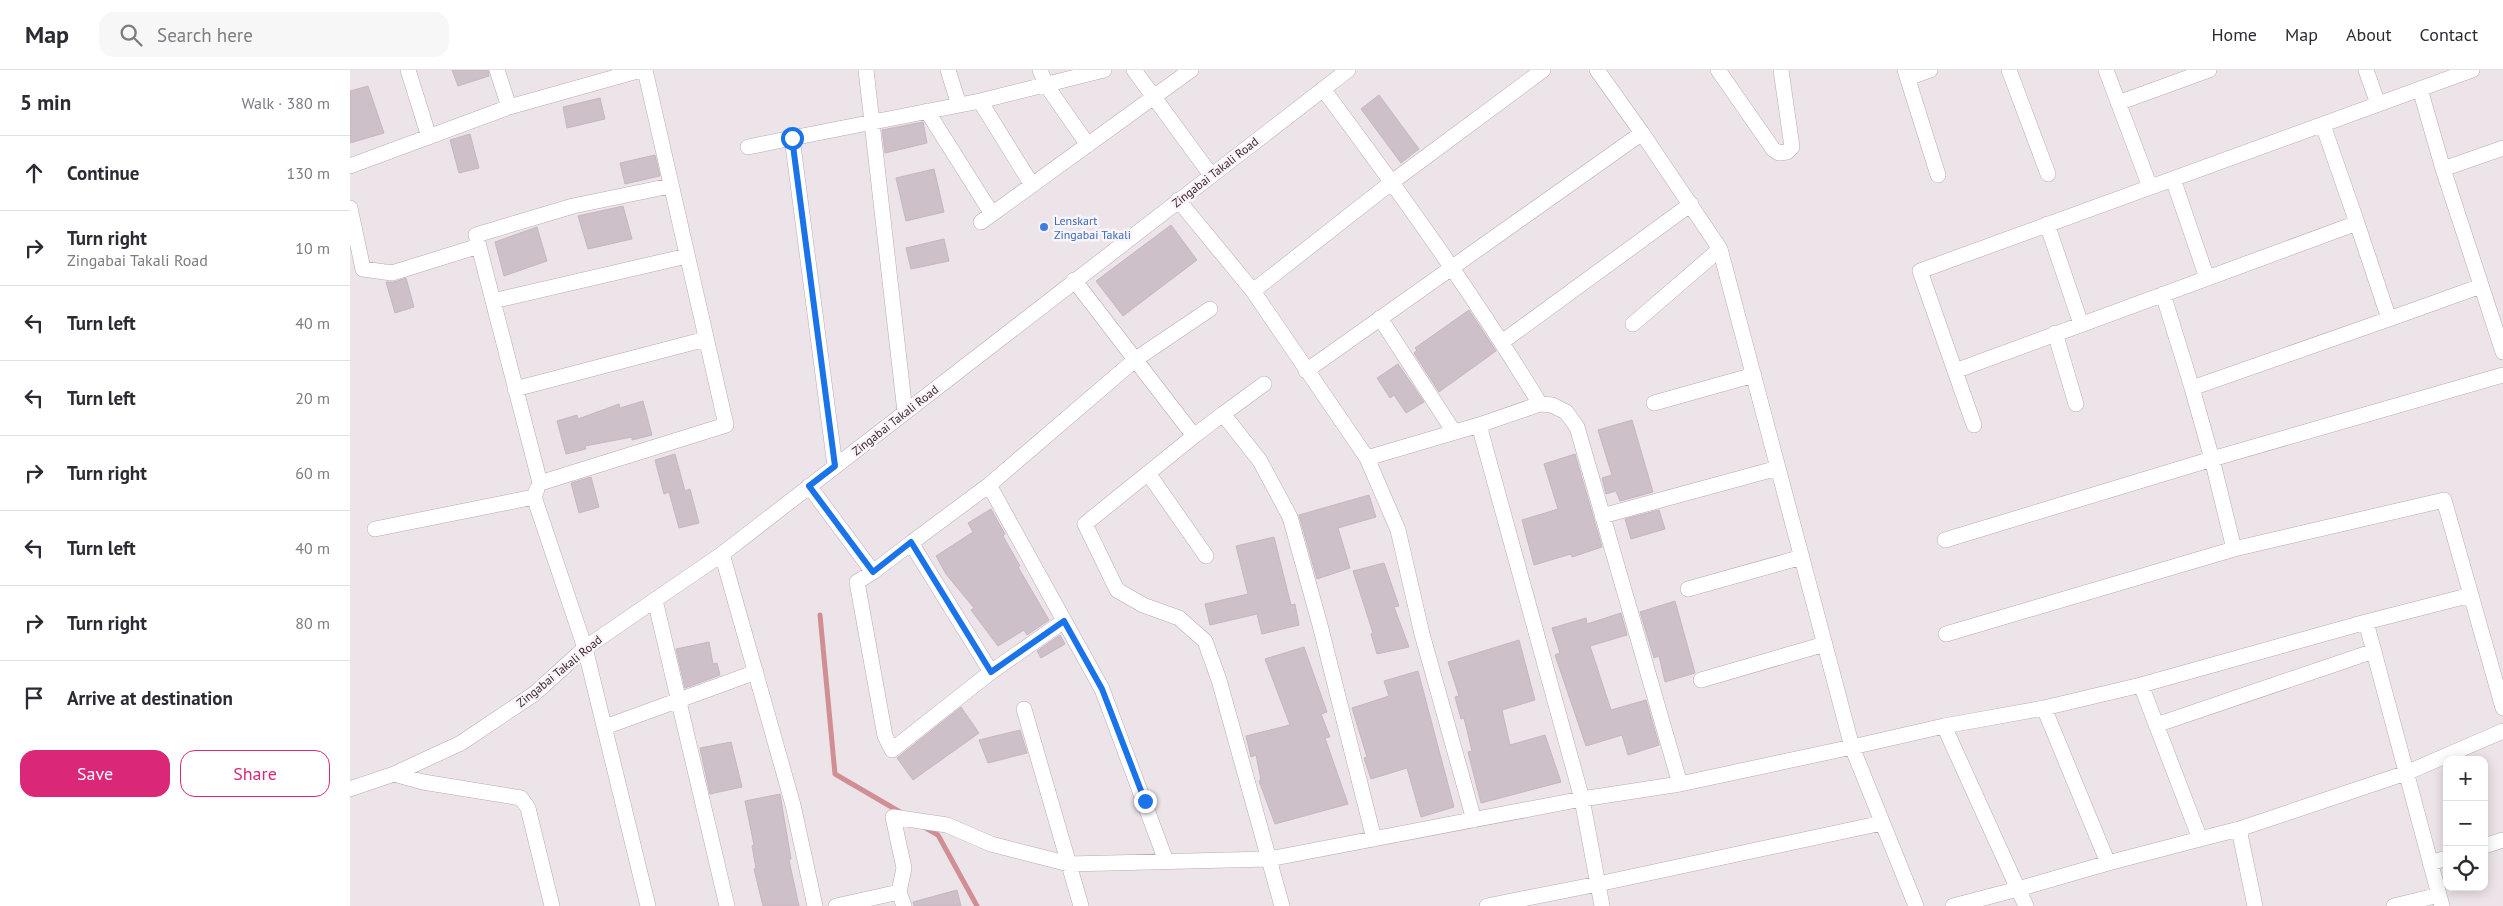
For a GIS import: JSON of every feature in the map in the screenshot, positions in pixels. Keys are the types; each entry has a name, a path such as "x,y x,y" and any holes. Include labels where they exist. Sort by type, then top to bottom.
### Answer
{"street":[{"path":"408,70 429,137"},
{"path":"497,70 509,108"},
{"path":"350,166 509,108 608,75 641,70"},
{"path":"375,529 537,490 726,425 645,70"},
{"path":"866,70 874,120 905,412"},
{"path":"948,70 959,105"},
{"path":"1040,70 1046,85 1088,145"},
{"path":"748,147 874,120 980,101 1104,70"},
{"path":"1134,70 1211,175"},
{"path":"927,112 986,218 1191,70"},
{"name":"Zingabai Takali Road","path":"350,789 394,774 469,738 534,694 585,648 722,554 1348,70"},
{"path":"1253,290 1392,182 1543,70"},
{"path":"1597,70 1691,204 1720,249 1852,747 1916,906"},
{"path":"1718,70 1773,148 1780,153 1787,152 1792,147 1781,70"},
{"path":"1930,70 1906,74 1938,175"},
{"path":"2009,70 2048,174"},
{"path":"2106,70 2150,187"},
{"path":"2118,103 2209,70"},
{"path":"2366,70 2378,104"},
{"path":"1974,425 1920,271 2472,70"},
{"path":"1323,89 1451,266 1502,342 1540,404"},
{"path":"2420,89 2443,169 2503,352"},
{"path":"980,101 1032,185"},
{"path":"2324,125 2389,319"},
{"path":"1306,371 1451,266 1642,134"},
{"path":"792,138 835,466"},
{"path":"2443,169 2503,148"},
{"path":"2173,179 2207,278"},
{"path":"648,906 585,648 537,490 515,389 476,235 573,206 670,186"},
{"path":"1178,200 1253,290 1306,371 1367,458 1398,530 1422,634 1474,820"},
{"path":"1502,342 1691,204"},
{"path":"350,208 363,269 392,273 479,246"},
{"path":"1955,371 2357,222"},
{"path":"2047,224 2081,324"},
{"path":"1633,324 1720,249"},
{"path":"493,301 688,256"},
{"path":"1074,280 1194,436"},
{"path":"2192,388 2481,286"},
{"path":"2163,294 2212,459 2234,549"},
{"path":"1064,621 991,672 892,750 885,736 857,582 989,485 1136,359 1210,308"},
{"path":"1380,318 1454,432"},
{"path":"2055,333 2076,404"},
{"path":"515,389 706,339"},
{"path":"1654,404 1754,375"},
{"path":"1945,540 2212,459 2503,375"},
{"path":"1264,384 1194,436 1086,524 1117,590 1143,605 1179,618 1205,641 1219,680 1256,820 1282,906"},
{"path":"1367,458 1478,425 1540,404 1552,405 1566,412 1577,427 1680,784"},
{"path":"1223,414 1260,462 1290,517 1320,625 1374,838"},
{"path":"1478,425 1582,799 1602,906"},
{"path":"1602,516 1778,468"},
{"path":"1148,473 1206,556"},
{"path":"989,485 1102,689 1166,861"},
{"path":"809,486 873,572"},
{"path":"1946,634 2234,549 2444,500 2503,708"},
{"path":"911,542 991,672"},
{"path":"722,554 793,805 816,906"},
{"path":"1688,589 1802,557"},
{"path":"836,906 902,899 904,868 893,817 947,824 990,844 1069,864 1269,859 1582,799 1680,784 1944,726 2044,708 2141,685 2366,622 2471,595"},
{"path":"655,600 727,906"},
{"path":"2366,622 2440,900 2394,906"},
{"path":"1701,680 1825,644"},
{"path":"2156,725 2374,651"},
{"path":"604,727 679,698 756,672"},
{"path":"2141,685 2200,839"},
{"path":"2044,708 2108,863"},
{"path":"1024,709 1081,906"},
{"path":"1944,726 2026,906"},
{"path":"1953,906 2239,829 2406,773 2503,731"},
{"path":"394,774 423,782 521,798 528,808 552,906"},
{"path":"1486,906 1598,884 1882,822"},
{"path":"2239,829 2255,906"},
{"path":"2488,845 2503,840"},
{"path":"2430,863 2443,859"}],"building":[{"path":"452,70 488,70 489,76 458,86"},
{"path":"368,86 384,133 350,143 350,91"},
{"path":"1379,95 1419,149 1401,163 1361,109"},
{"path":"600,98 605,119 567,128 563,107"},
{"path":"923,122 927,143 885,153 882,130"},
{"path":"470,134 479,168 459,173 450,140"},
{"path":"655,155 660,176 625,184 620,163"},
{"path":"934,169 944,212 906,221 896,178"},
{"path":"623,206 632,239 588,249 578,216"},
{"path":"1171,225 1197,260 1123,316 1096,281"},
{"path":"537,227 547,261 504,276 495,242"},
{"path":"944,239 949,261 911,269 906,248"},
{"path":"406,278 414,307 395,313 386,282 394,282"},
{"path":"1469,310 1496,351 1439,392 1414,353 1417,350 1415,348"},
{"path":"1398,364 1424,402 1406,413 1394,395 1390,398 1377,378"},
{"path":"643,401 652,435 632,440 632,437 585,446 586,449 566,454 557,421 577,415 578,419 619,404 620,408"},
{"path":"1632,420 1653,492 1620,501 1616,491 1606,494 1602,478 1612,475 1598,430"},
{"path":"675,454 685,491 690,489 699,523 679,528 669,492 664,494 655,460"},
{"path":"1575,454 1602,547 1572,557 1571,554 1534,565 1522,520 1558,509 1544,464"},
{"path":"591,477 599,507 579,513 571,483"},
{"path":"1369,495 1376,517 1338,528 1350,568 1317,579 1299,515"},
{"path":"991,509 1005,534 1003,536 1020,566 1018,567 1049,620 1027,635 1024,630 998,646 971,610 974,608 946,574 936,556 973,532 968,523"},
{"path":"1659,510 1665,529 1631,539 1625,519"},
{"path":"1274,537 1291,605 1295,604 1299,625 1262,634 1257,614 1210,625 1205,604 1248,594 1236,546"},
{"path":"1384,563 1399,606 1394,607 1409,647 1377,654 1371,634 1373,633 1353,571"},
{"path":"1675,601 1695,673 1665,682 1659,656 1654,658 1640,612"},
{"path":"1621,613 1627,635 1590,646 1611,710 1646,700 1659,745 1628,755 1622,735 1586,746 1555,655 1560,653 1552,628 1586,618 1587,624"},
{"path":"1060,635 1065,644 1041,658 1037,651"},
{"path":"1519,640 1535,700 1502,710 1510,745 1545,735 1561,782 1481,803 1468,752 1472,751 1464,718 1461,719 1455,697 1459,696 1448,662"},
{"path":"709,642 713,664 717,663 720,675 685,688 676,649"},
{"path":"1304,647 1327,712 1321,714 1330,737 1325,738 1348,804 1275,824 1259,781 1261,780 1256,755 1251,757 1246,736 1290,725 1265,659"},
{"path":"1418,671 1454,807 1421,817 1407,768 1371,779 1364,758 1367,757 1352,708 1389,696 1384,681"},
{"path":"961,707 979,733 913,780 897,758"},
{"path":"1020,730 1027,753 988,763 979,740"},
{"path":"731,742 742,787 710,794 700,748"},
{"path":"780,794 791,859 789,860 799,906 763,906 754,869 756,868 752,846 754,845 745,801"},
{"path":"957,890 961,906 914,906 913,902"}],"waterway":[{"path":"820,615 835,774 900,812"},
{"path":"924,827 938,835 977,906"}],"place":[{"name":"Lenskart Zingabai Takali","path":"1044,227"}],"route":[{"path":"792,138 835,466 809,486 873,572 911,542 991,672 1064,621 1102,689 1145,801"}]}
